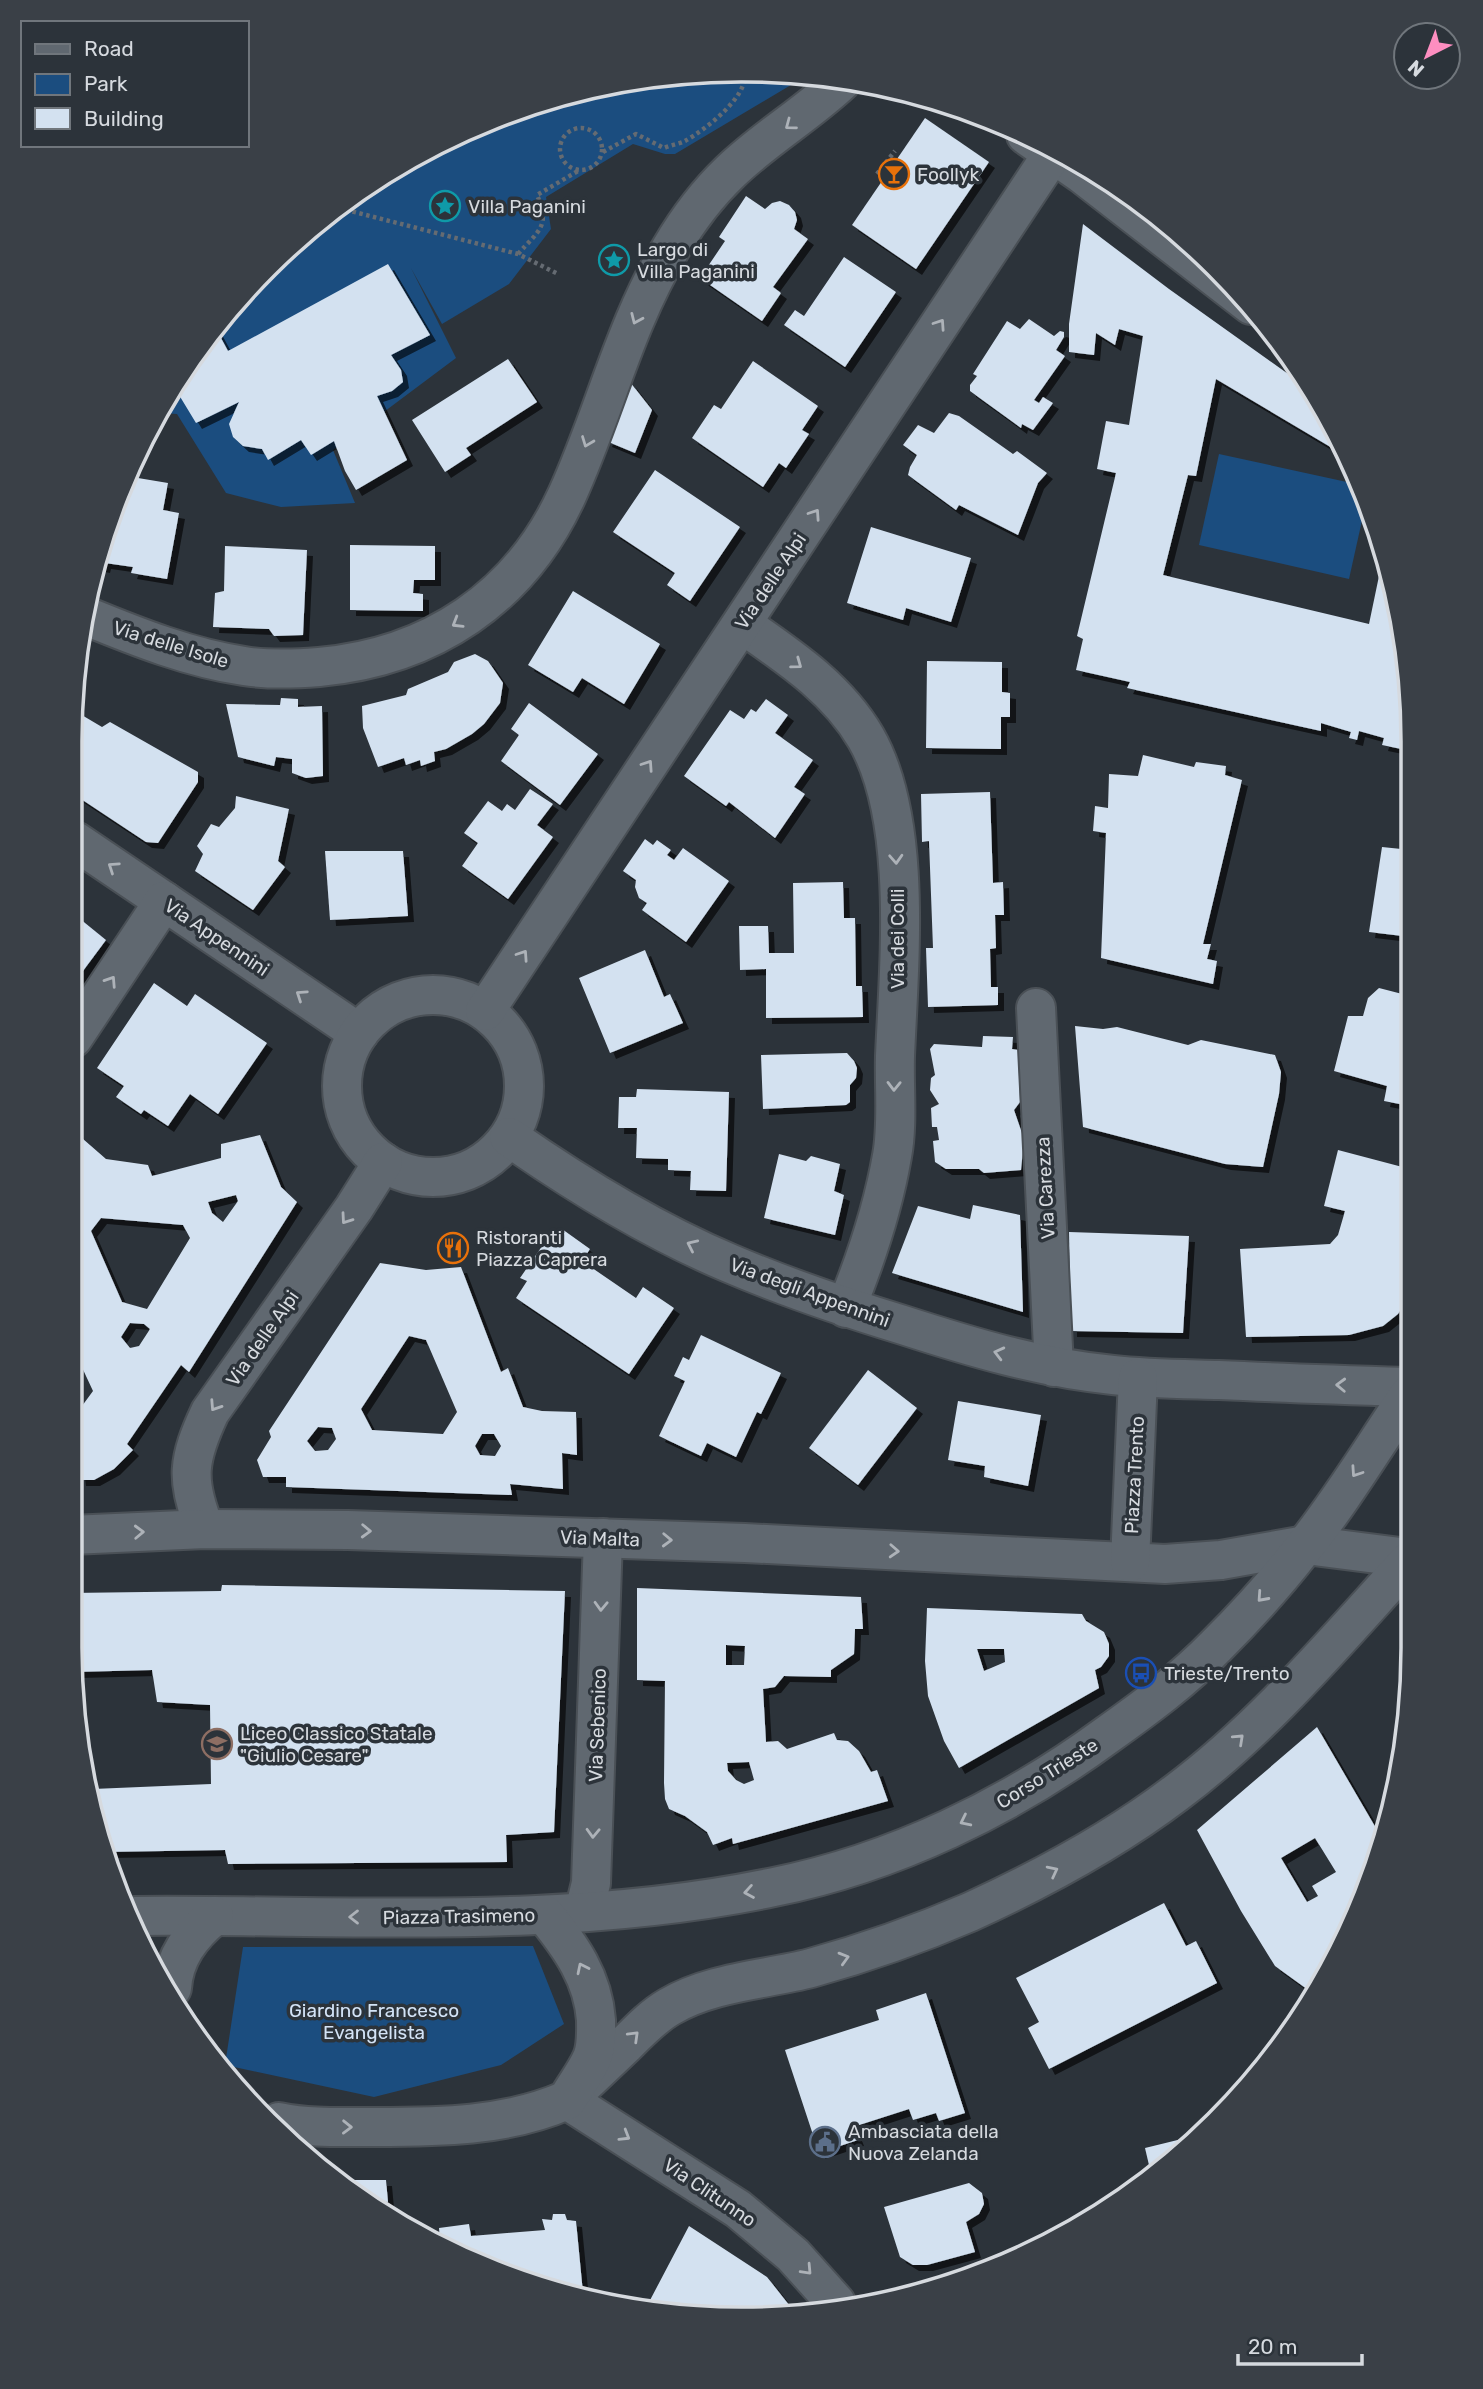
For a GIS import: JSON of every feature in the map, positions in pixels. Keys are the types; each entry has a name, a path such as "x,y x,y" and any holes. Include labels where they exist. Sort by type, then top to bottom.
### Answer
{"street":[{"name":"Via delle Isole","path":"94,619 183,652 264,669 335,666 387,654 416,645 466,618 505,586 532,555 567,495 611,379 650,287 671,248 699,206 731,171 833,89"},
{"name":"Via delle Alpi","path":"485,1011 742,624 1040,154"},
{"path":"1099,188 1184,253"},
{"name":"Via dei Colli","path":"742,624 808,672 844,708 864,736 880,767 893,818 899,914 894,1147 880,1210 846,1308"},
{"name":"Via Appennini","path":"82,846 359,1033"},
{"path":"82,1026 164,901"},
{"path":"430,995 457,999 485,1011 505,1031 519,1056 524,1083 521,1112 509,1137 491,1157 467,1171 440,1177 415,1176 383,1162 361,1143 347,1117 342,1088 345,1059 359,1033 378,1013 403,1000 430,995"},
{"name":"Via Carezza","path":"1036,1008 1054,1367"},
{"name":"Via degli Appennini","path":"509,1137 602,1197 688,1244 729,1263 846,1308 951,1340 1054,1367 1138,1378"},
{"name":"Via delle Alpi","path":"205,1530 192,1493 191,1467 193,1450 210,1412 354,1208 383,1162"},
{"path":"1138,1378 1401,1387"},
{"name":"Piazza Trento","path":"1138,1378 1130,1562 1194,1564 1306,1545 1401,1559"},
{"name":"Corso Trieste","path":"545,1915 670,1905 775,1887 856,1865 947,1830 1079,1756 1167,1690 1215,1647 1266,1592 1306,1545 1401,1407"},
{"name":"Via Malta","path":"82,1535 205,1530 348,1530 603,1538 1130,1562"},
{"name":"Via Sebenico","path":"584,1912 591,1883 603,1538"},
{"path":"285,2123 309,2126 454,2126 512,2119 567,2100 650,2021 686,1998 859,1954 1000,1898 1130,1826 1178,1792 1252,1727 1331,1647 1401,1568"},
{"name":"Piazza Trasimeno","path":"214,1916 545,1915 580,1964 592,1994 595,2013 596,2044 592,2058 567,2100"},
{"path":"139,1916 214,1916"},
{"path":"173,1981 177,1964 185,1947 194,1933 214,1916"},
{"name":"Via Clitunno","path":"567,2100 738,2209 793,2255 833,2300"}],"path":[{"path":"518,254 541,227 545,213 537,195 579,170 590,168 598,162 603,152 636,134 664,148 685,141 731,106 743,90 744,82"},
{"path":"579,170 569,166 562,158 560,147 564,136 573,129 583,128 594,132 601,141 603,152"},
{"path":"877,174 895,151"},
{"path":"350,211 518,254 558,274"}],"green space":[{"path":"742,82 792,85 675,154 665,154 633,144 546,197 551,229 509,284 442,324 411,268 456,358 333,450 355,503 281,507 226,493 177,414 170,414 193,375 218,340 275,275 340,218 375,193 450,150 530,117 613,95 698,84"},
{"path":"1219,454 1348,482 1362,520 1349,579 1199,545"},
{"name":"Giardino Francesco Evangelista","path":"533,1946 564,2024 501,2065 374,2097 233,2067 226,2058 243,1947"}],"building":[{"path":"925,118 989,162 916,269 852,225"},
{"path":"746,196 765,209 780,201 789,205 797,220 794,229 808,239 773,287 781,293 762,321 700,278 725,241 719,237"},
{"path":"1083,224 1290,376 1332,448 1216,379 1196,476 1188,475 1163,575 1369,624 1379,576 1395,655 1401,749 1382,745 1384,738 1359,731 1357,740 1349,738 1351,732 1321,723 1321,731 1127,688 1130,682 1076,670 1083,639 1077,636 1116,473 1097,469 1106,421 1129,425 1143,336 1119,329 1115,345 1096,333 1094,355 1069,352 1069,324"},
{"path":"844,257 896,292 845,367 784,325 795,310 804,316"},
{"path":"388,264 430,335 391,355 401,370 403,382 392,391 377,396 407,460 356,490 345,471 334,441 311,455 301,440 268,460 262,449 243,446 233,437 229,424 239,402 196,423 180,397 220,337 228,351"},
{"path":"1029,319 1054,336 1060,331 1064,332 1056,350 1065,356 1034,400 1039,403 1043,397 1053,403 1033,430 1022,424 1021,428 970,391 970,385 977,376 973,374 1007,321 1020,329"},
{"path":"508,359 537,402 466,448 471,455 445,472 412,420"},
{"path":"753,361 818,406 802,430 809,434 786,468 779,463 763,487 692,438 714,405 721,409"},
{"path":"630,382 652,410 635,453 606,441"},
{"path":"949,413 959,416 1013,454 1017,451 1047,473 1038,483 1018,535 959,505 956,510 908,475 917,455 903,445 918,425 934,433"},
{"path":"655,470 740,527 690,601 667,585 675,573 613,532"},
{"path":"137,478 168,483 163,510 179,513 167,579 131,573 133,567 107,563 132,489"},
{"path":"871,527 971,558 951,622 906,608 903,620 847,603"},
{"path":"350,545 435,546 435,580 414,580 413,593 423,594 423,611 350,610"},
{"path":"225,546 307,550 303,635 274,636 269,629 213,627 215,593 224,591"},
{"path":"573,591 660,644 624,704 582,678 573,692 528,665"},
{"path":"475,654 488,661 503,683 500,703 484,724 446,749 434,752 435,761 421,766 420,760 406,765 404,758 378,767 363,728 362,706 406,695 408,689 448,672 454,662"},
{"path":"927,661 1002,662 1002,692 1010,693 1010,717 1001,717 1001,749 926,748"},
{"path":"281,698 298,699 298,707 322,706 323,776 306,778 292,773 292,759 276,757 274,766 238,757 226,704 280,705"},
{"path":"766,699 788,715 775,733 813,760 794,787 805,794 775,838 729,802 726,806 684,776 730,710 744,719 751,709 756,712"},
{"path":"529,703 598,754 560,805 501,761 519,735 511,729"},
{"path":"83,716 102,727 110,722 198,772 198,782 158,843 146,842 82,800"},
{"path":"1143,755 1194,767 1196,762 1226,766 1225,775 1242,780 1203,944 1211,944 1207,959 1217,961 1213,984 1101,958 1106,833 1093,831 1095,806 1108,808 1109,774 1138,776"},
{"path":"530,789 553,804 537,825 553,837 508,899 462,866 478,843 464,833 488,801 502,811 507,804 515,810"},
{"path":"990,792 993,883 1003,882 1004,915 995,915 996,948 990,949 991,987 998,987 998,1005 928,1007 926,948 933,948 929,841 922,842 921,794"},
{"path":"236,796 289,809 278,861 285,867 253,910 195,871 203,854 197,846 211,824 219,827 235,808"},
{"path":"645,839 653,845 657,840 671,850 667,855 674,860 683,848 729,881 686,942 642,910 647,903 639,898 635,887 636,880 623,871"},
{"path":"1382,847 1401,849 1401,936 1369,932"},
{"path":"325,851 403,851 408,916 330,920"},
{"path":"843,882 844,918 855,918 856,986 862,986 863,1017 766,1018 766,969 740,970 739,926 768,926 769,953 794,953 793,883"},
{"path":"82,920 106,940 82,972"},
{"path":"645,950 664,997 670,994 683,1023 610,1053 579,978"},
{"path":"154,983 187,1006 195,994 267,1043 218,1114 190,1094 168,1126 144,1110 141,1114 116,1097 124,1086 97,1068"},
{"path":"1379,988 1401,994 1401,1104 1384,1101 1387,1086 1334,1071 1348,1016 1363,1016 1368,998"},
{"path":"1075,1026 1103,1029 1117,1027 1188,1045 1201,1040 1275,1055 1281,1072 1279,1094 1263,1167 1225,1164 1083,1127"},
{"path":"983,1036 1013,1037 1012,1049 1018,1050 1020,1102 1014,1110 1024,1139 1021,1170 984,1173 979,1169 946,1169 935,1162 933,1141 939,1140 937,1127 932,1127 931,1108 939,1104 930,1090 931,1078 935,1075 930,1049 934,1044 982,1047"},
{"path":"847,1053 857,1068 856,1078 850,1085 850,1102 846,1105 763,1109 761,1055"},
{"path":"637,1089 729,1092 726,1191 690,1190 691,1171 668,1170 668,1159 636,1158 637,1128 618,1128 619,1097 636,1097"},
{"path":"260,1135 281,1187 297,1202 189,1372 181,1365 127,1444 133,1450 114,1469 94,1480 82,1480 82,1406 93,1391 82,1367 82,1138 106,1159 148,1165 152,1176 221,1158 221,1144","holes":["236,1195 238,1201 223,1222 212,1213 208,1202","101,1218 183,1225 190,1238 147,1309 122,1302 91,1231","130,1323 144,1324 150,1329 139,1346 130,1348 121,1337"]},
{"path":"1338,1150 1401,1167 1401,1309 1383,1326 1349,1335 1246,1337 1240,1249 1330,1244 1338,1235 1345,1211 1324,1206"},
{"path":"779,1154 806,1161 811,1156 840,1164 834,1191 844,1195 835,1235 764,1218"},
{"path":"973,1205 1020,1215 1023,1312 892,1273 918,1206 970,1219"},
{"path":"562,1229 590,1249 582,1261 636,1298 643,1287 674,1308 629,1374 516,1298 527,1281 520,1278 547,1239 553,1243"},
{"path":"1069,1232 1189,1236 1183,1333 1071,1331"},
{"path":"380,1263 426,1270 461,1267 501,1372 508,1368 523,1407 542,1411 576,1412 577,1455 562,1453 563,1489 510,1484 512,1495 286,1487 286,1477 263,1477 257,1460 271,1437 269,1431","holes":["409,1336 426,1340 457,1412 443,1434 372,1430 361,1409","318,1427 332,1428 336,1439 328,1450 315,1451 307,1441","482,1434 494,1434 501,1446 495,1456 480,1455 475,1446"]},
{"path":"701,1335 781,1373 761,1414 757,1412 736,1457 707,1443 701,1456 659,1436 685,1381 674,1376 683,1357 689,1360"},
{"path":"868,1370 917,1408 858,1485 809,1448"},
{"path":"958,1401 1041,1415 1028,1486 984,1477 985,1466 948,1460"},
{"path":"222,1585 565,1591 554,1832 506,1835 507,1862 228,1864 225,1850 115,1852 98,1789 211,1784 210,1705 157,1702 152,1670 83,1672 82,1593 221,1591"},
{"path":"637,1588 861,1597 863,1629 855,1629 854,1654 831,1670 831,1677 784,1676 775,1687 763,1689 766,1742 778,1741 787,1749 834,1733 837,1740 848,1741 859,1751 871,1772 877,1770 888,1801 733,1844 732,1838 713,1845 707,1832 685,1816 669,1809 665,1799 665,1681 637,1680","holes":["726,1645 745,1646 744,1665 726,1665","749,1762 754,1780 744,1784 728,1771 727,1763"]},
{"path":"927,1608 1082,1614 1086,1621 1104,1632 1109,1644 1109,1656 1101,1667 1095,1670 1099,1688 959,1768 944,1741 928,1696 925,1661","holes":["977,1649 1004,1649 1005,1662 984,1671"]},
{"path":"1317,1727 1375,1827 1351,1900 1305,1988 1275,1966 1241,1911 1197,1830","holes":["1315,1838 1336,1872 1312,1886 1318,1896 1307,1902 1281,1858"]},
{"path":"1164,1903 1186,1946 1196,1941 1217,1983 1049,2069 1028,2028 1039,2022 1016,1978"},
{"path":"926,1993 965,2113 939,2121 936,2113 913,2120 909,2109 853,2127 858,2140 819,2153 785,2050 879,2020 876,2010"},
{"path":"1180,2139 1149,2166 1145,2148"},
{"path":"353,2180 386,2180 388,2202 375,2196"},
{"path":"969,2183 982,2193 984,2204 979,2214 966,2222 975,2252 927,2265 913,2265 900,2257 884,2207"},
{"path":"553,2214 565,2214 567,2220 576,2221 582,2287 489,2257 439,2233 439,2228 469,2224 471,2236 545,2230 542,2219 552,2220"},
{"path":"689,2226 767,2277 789,2305 742,2307 650,2300"}],"place":[{"name":"Foollyk","path":"894,174"},
{"name":"Villa Paganini","path":"445,206"},
{"name":"Largo di Villa Paganini","path":"614,260"},
{"name":"Ristoranti Piazza Caprera","path":"453,1248"},
{"name":"Trieste/Trento","path":"1141,1673"},
{"name":"Liceo Classico Statale \"Giulio Cesare\"","path":"217,1744"},
{"name":"Ambasciata della Nuova Zelanda","path":"825,2142"}]}
